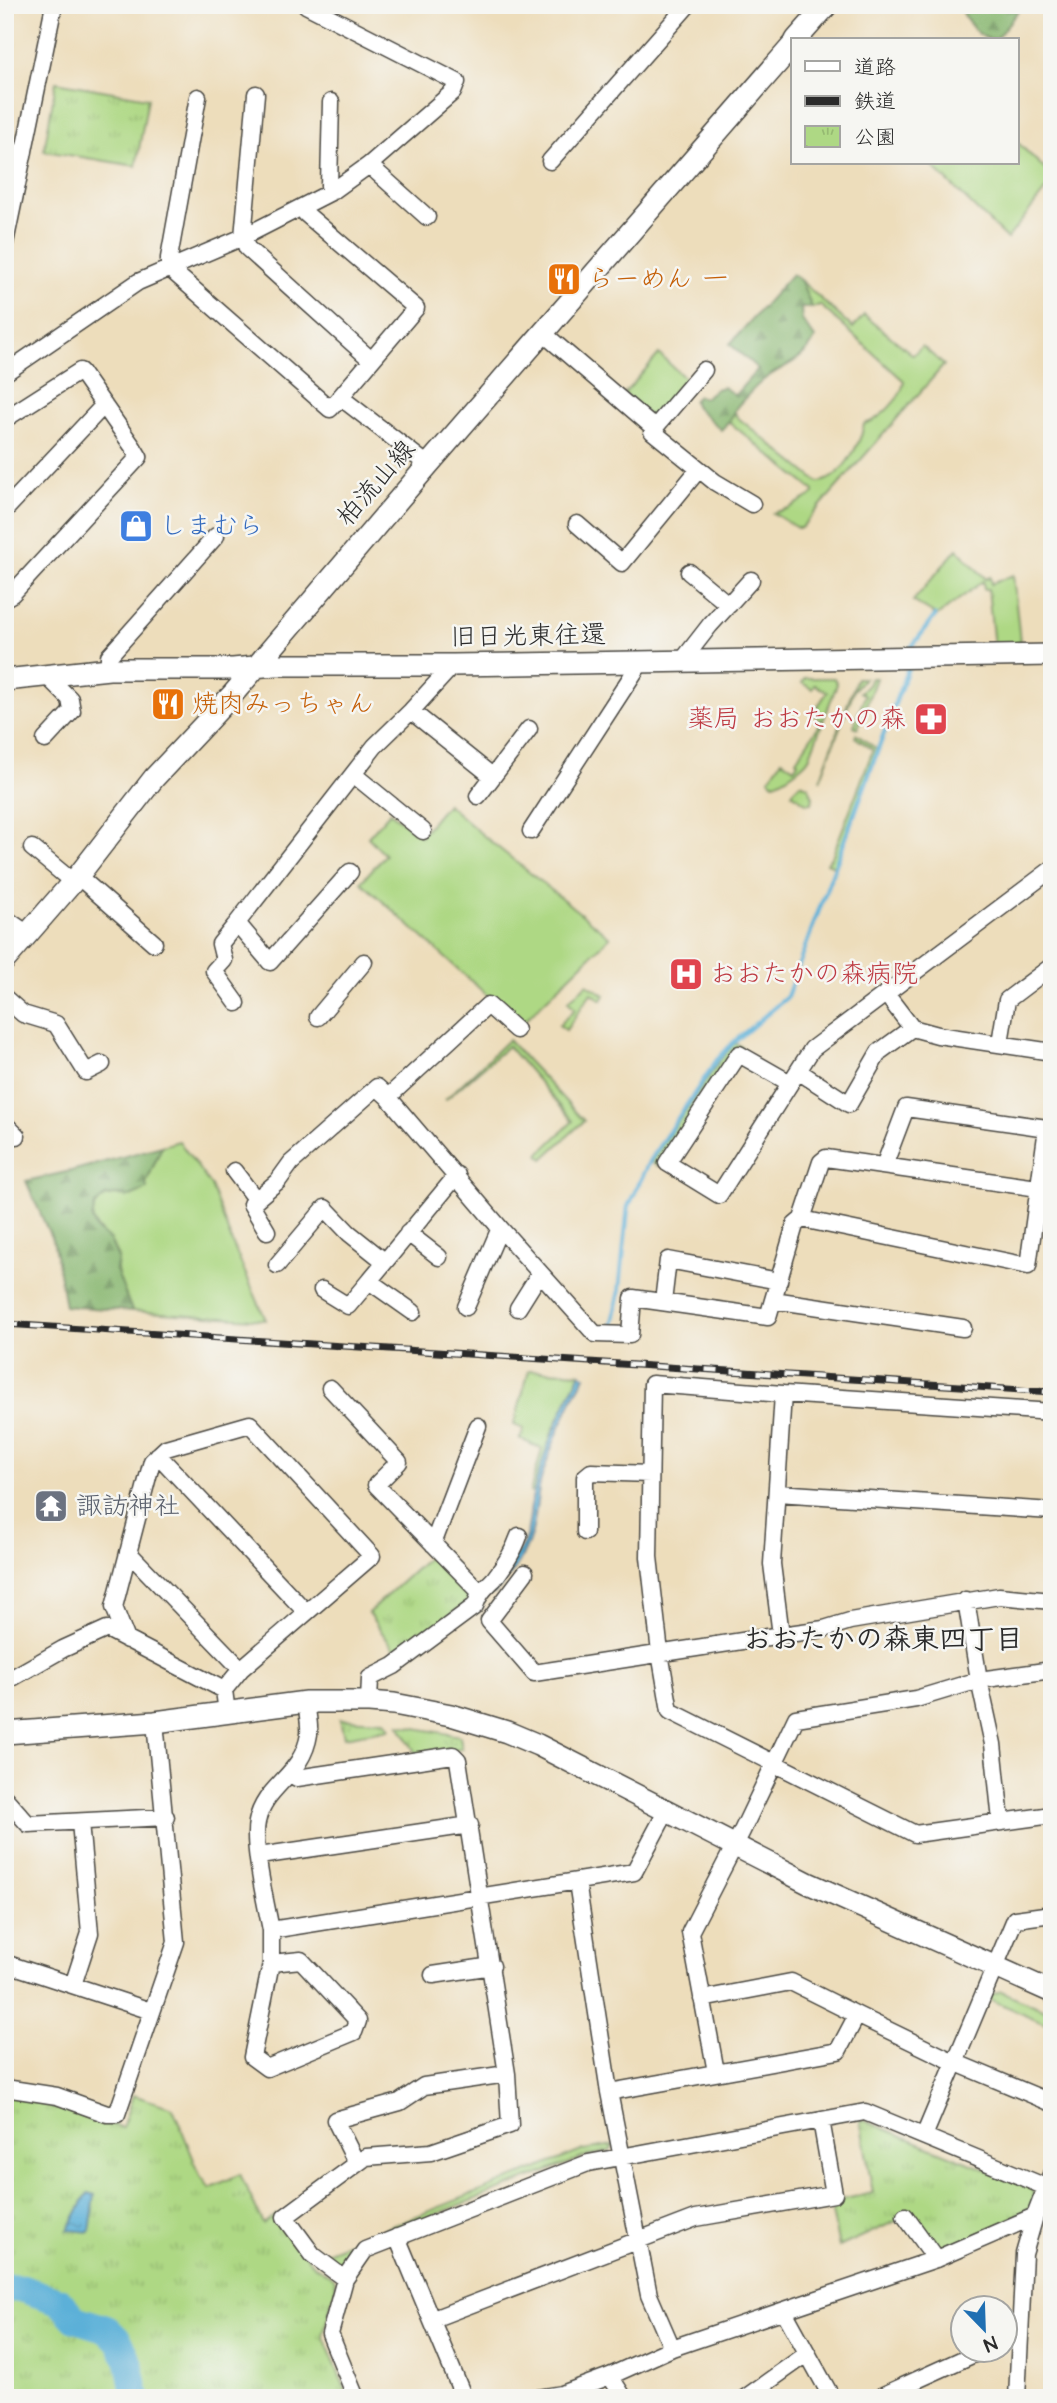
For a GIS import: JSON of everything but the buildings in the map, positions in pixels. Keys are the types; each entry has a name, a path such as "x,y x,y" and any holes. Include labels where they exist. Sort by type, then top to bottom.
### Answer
{"street":[{"path":"5,243 54,5"},
{"path":"550,161 688,5"},
{"path":"798,38 827,5"},
{"path":"5,373 138,282 243,237 333,191 453,92 457,82 308,6"},
{"name":"柏流山線","path":"5,960 76,879 154,778 233,695 428,465 791,46"},
{"path":"256,94 243,237 247,248 370,359"},
{"path":"198,97 169,268 330,409 416,308 306,214 303,207"},
{"path":"331,102 329,186 333,191"},
{"path":"5,153 24,152"},
{"path":"369,164 427,217"},
{"path":"543,333 654,428"},
{"path":"704,370 652,431 715,482 752,503"},
{"path":"5,419 80,371 139,457 12,594 5,598"},
{"path":"340,397 428,465"},
{"path":"5,510 104,405"},
{"path":"577,524 622,563 699,468"},
{"path":"108,669 109,656 216,536"},
{"path":"689,572 729,605"},
{"path":"682,661 751,580"},
{"name":"旧日光東往還","path":"5,680 108,669 275,665 453,665 1052,655"},
{"path":"531,831 640,662"},
{"path":"237,1003 214,971 224,960 220,944 375,746 453,665"},
{"path":"45,740 72,711 70,699 47,676"},
{"path":"411,711 492,776"},
{"path":"478,796 528,729"},
{"path":"353,774 423,831"},
{"path":"32,848 76,879 154,943"},
{"path":"912,1028 879,1052 849,1104 794,1077 739,1054 667,1163 719,1195 794,1077 812,1049 1052,869"},
{"path":"237,923 270,962 350,872"},
{"path":"5,918 28,934"},
{"path":"318,1017 364,962"},
{"path":"1000,1043 1007,1000 1052,966"},
{"path":"886,993 912,1028 938,1035 1052,1052"},
{"path":"5,998 23,1014 56,1024 86,1072 102,1064"},
{"path":"388,1097 488,1004 516,1030"},
{"path":"267,1231 251,1204 278,1181 290,1163 377,1087 594,1334 630,1335 633,1298 768,1317 795,1225 802,1219 821,1162 826,1158 1045,1189"},
{"path":"802,1219 1028,1266 1045,1189 1047,1128 906,1108 884,1167"},
{"path":"234,1171 256,1200"},
{"path":"322,1290 348,1306 457,1175"},
{"path":"277,1265 325,1208 349,1233 384,1261"},
{"path":"466,1307 500,1228"},
{"path":"408,1233 439,1257"},
{"path":"663,1302 668,1260 779,1281"},
{"path":"518,1308 540,1273"},
{"path":"369,1281 413,1312"},
{"path":"773,1300 963,1328"},
{"path":"1052,1412 652,1384 649,1557 670,1712 915,1834 1052,1815"},
{"path":"330,1388 399,1462 376,1485 433,1544 477,1599 489,1621 534,1672 824,1629 850,1621 966,1600 999,1596 1052,1601"},
{"path":"781,1635 772,1564 783,1394"},
{"path":"127,1640 114,1607 152,1461 166,1448 250,1424 372,1556 241,1669 223,1690"},
{"path":"433,1544 478,1426"},
{"path":"158,1455 306,1612"},
{"path":"584,1532 585,1477 591,1472 650,1474"},
{"path":"777,1493 1052,1511"},
{"path":"369,1702 370,1678 404,1660 477,1599 514,1549 519,1536"},
{"path":"128,1552 241,1669"},
{"path":"489,1621 525,1573"},
{"path":"966,1600 993,1744 1001,1821"},
{"path":"5,1682 63,1649 107,1629 223,1690"},
{"path":"716,2072 690,1932 796,1718 916,1699 979,1680 1052,1670"},
{"path":"223,1690 227,1713"},
{"path":"271,1963 300,1960 358,2021 354,2032 267,2068 252,2057 271,1963 271,1930 259,1856 257,1822 268,1796 291,1774 304,1751 309,1732 306,1702"},
{"path":"5,1733 155,1722 306,1702 394,1704 478,1722 568,1759 666,1812 829,1893 1052,1992"},
{"path":"5,2088 57,2096 107,2114 117,2114 176,1942 155,1722"},
{"path":"291,1774 297,1778 453,1755 458,1760 507,2074 510,2125 431,2152 366,2157 285,2217 313,2255 345,2279"},
{"path":"5,1798 28,1824 166,1817"},
{"path":"271,1930 634,1872 666,1812"},
{"path":"73,1985 90,1933 80,1822"},
{"path":"259,1856 470,1825"},
{"path":"577,1882 609,2092 649,2295 672,2348"},
{"path":"924,2136 1015,1919 1052,1914"},
{"path":"5,1963 152,2011"},
{"path":"433,1975 492,1966"},
{"path":"702,1999 791,1982 954,2062 1052,2103"},
{"path":"609,2092 838,2051 857,2015"},
{"path":"357,2164 335,2120 400,2102 424,2085 507,2074"},
{"path":"356,2398 330,2334 345,2279 365,2250 587,2163 864,2112 1049,2180 1024,2254 1018,2297"},
{"path":"433,2319 696,2218 834,2194 821,2120"},
{"path":"905,2216 936,2259"},
{"path":"538,2398 562,2394 672,2348 936,2259 1035,2216"},
{"path":"397,2237 464,2398"},
{"path":"784,2311 832,2398"},
{"path":"745,2398 807,2354"},
{"path":"877,2398 952,2364"},
{"path":"1014,2364 1017,2398"},
{"path":"610,2376 624,2398"}],"green space":[{"path":"964,5 1023,5 997,38 986,38 974,29 961,8"},
{"path":"56,82 148,98 136,166 44,151"},
{"path":"1018,143 1052,176 1052,182 1007,239 930,164 1018,164"},
{"path":"792,274 801,281 812,308 801,308 802,320 815,338 804,353 755,388 721,430 693,401 698,396 704,398 723,387 735,395 758,369 730,344"},
{"path":"801,281 853,328 864,315 913,355 922,346 944,365 801,528 797,528 773,513 789,508 814,494 814,491 729,422 735,412 737,417 818,482 826,480 842,468 859,441 864,424 877,418 889,407 899,394 904,381 820,305 812,308"},
{"path":"659,354 688,381 658,416 650,417 624,394"},
{"path":"957,549 986,579 990,577 991,584 1013,575 1020,642 1018,647 994,647 988,589 984,589 983,581 937,616 913,601"},
{"path":"805,678 834,678 837,684 809,758 793,773 774,783 769,779 782,760 794,768 798,762 796,760 822,721 813,714 827,692 815,685 812,689 802,683"},
{"path":"857,678 864,678 854,690 820,780"},
{"path":"871,678 876,678 858,728 854,726 865,695 860,692"},
{"path":"856,734 877,749 834,866 827,863 833,854 873,750 855,737"},
{"path":"800,783 808,786 813,797 812,803 806,803 792,793"},
{"path":"447,804 610,937 520,1025 361,882 385,855 368,837 390,812 420,836"},
{"path":"587,984 605,995 602,1000 591,993 566,1030 559,1025 575,1009 568,1001"},
{"path":"508,1040 584,1121 543,1159 539,1154 573,1121 508,1046 445,1100"},
{"path":"735,1043 742,1047 657,1166 651,1162 720,1060"},
{"path":"179,1141 211,1186 266,1320 132,1311 119,1279 116,1251 95,1225 93,1211 105,1197 128,1197 146,1183 162,1146"},
{"path":"162,1146 146,1183 147,1189 128,1197 105,1196 95,1205 92,1219 96,1229 110,1240 118,1258 116,1270 132,1311 65,1306 54,1244 26,1181"},
{"path":"529,1370 581,1373 552,1432 533,1493 530,1492 542,1449 520,1439 524,1429 514,1425"},
{"path":"432,1554 470,1593 467,1602 399,1656 368,1613"},
{"path":"340,1719 385,1721 390,1729 344,1737"},
{"path":"399,1725 460,1736 462,1749 420,1756"},
{"path":"1001,1991 1052,2013 1052,2026 989,1999 990,1995"},
{"path":"5,2093 53,2102 122,2128 133,2095 173,2108 200,2175 210,2188 240,2174 263,2224 276,2215 311,2263 334,2278 336,2286 323,2335 349,2398 5,2398"},
{"path":"860,2119 1032,2188 1035,2196 1029,2208 986,2235 942,2252 934,2250 909,2215 839,2247 830,2202 873,2193"},
{"path":"614,2145 610,2151 587,2156 361,2243 346,2264 339,2266 323,2253 584,2150"}],"water":[{"path":"581,1373 585,1376 561,1424 542,1476 533,1528 525,1551 494,1594 490,1591 524,1542 542,1462 559,1417"},
{"path":"88,2193 95,2195 90,2232 68,2230"}],"waterway":[{"path":"910,649 935,616"},
{"path":"612,1328 619,1295 628,1207 650,1160 717,1060 787,997 908,668"},
{"path":"5,2288 23,2289 59,2301 75,2319 107,2329 119,2341 129,2362 136,2398"}],"railway":[{"path":"5,1324 1052,1392"}],"place":[{"name":"らーめん 一","path":"564,279"},
{"name":"しまむら","path":"136,526"},
{"name":"焼肉みっちゃん","path":"168,704"},
{"name":"薬局 おおたかの森","path":"931,719"},
{"name":"おおたかの森病院","path":"686,974"},
{"name":"諏訪神社","path":"51,1506"}],"district":[{"name":"おおたかの森東四丁目","path":"883,1639"}]}
